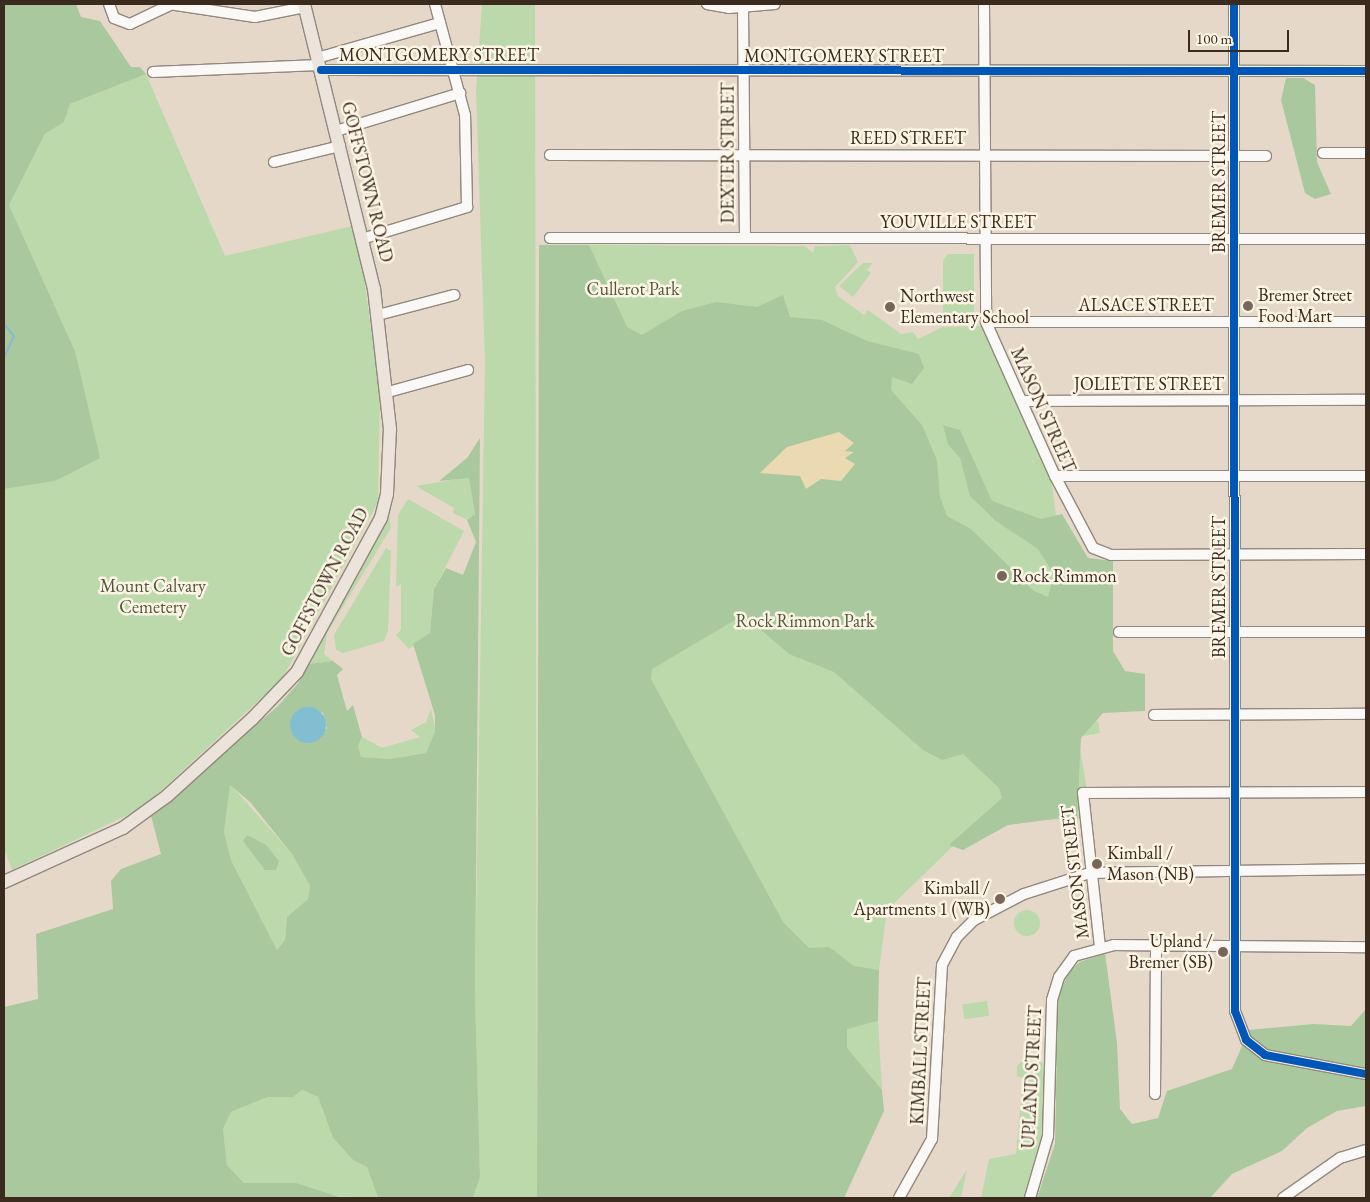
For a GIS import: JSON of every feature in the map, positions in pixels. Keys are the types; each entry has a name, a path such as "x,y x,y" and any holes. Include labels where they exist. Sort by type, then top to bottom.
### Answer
{"main road":[{"name":"GOFFSTOWN ROAD","path":"4,882 143,814 191,776 290,681 384,510 389,464 388,392 378,315 364,238 304,6"}],"street":[{"path":"109,4 114,18 130,24 170,5 255,18 304,6"},
{"path":"364,238 467,207 466,122 455,71 435,4"},
{"path":"707,4 743,8 775,4"},
{"name":"MASON STREET","path":"984,4 986,322 1054,476 1097,552 1234,553"},
{"name":"BREMER STREET","path":"1234,4 1234,947 1236,1018 1252,1046 1279,1061 1366,1074"},
{"name":"DEXTER STREET","path":"743,8 745,238"},
{"path":"153,72 319,64 440,23"},
{"name":"MONTGOMERY STREET","path":"319,64 455,71 1366,71"},
{"path":"336,132 460,93"},
{"path":"274,162 340,146"},
{"path":"1323,153 1366,153"},
{"name":"REED STREET","path":"550,154 1266,156"},
{"name":"YOUVILLE STREET","path":"550,238 1366,239"},
{"path":"378,315 454,295"},
{"name":"ALSACE STREET","path":"986,322 1366,322"},
{"path":"388,392 468,370"},
{"name":"JOLIETTE STREET","path":"1022,401 1366,400"},
{"path":"1054,476 1366,476"},
{"path":"1234,553 1366,554"},
{"path":"1119,632 1366,632"},
{"path":"1154,715 1366,714"},
{"path":"1234,792 1366,792"},
{"name":"MASON STREET","path":"1100,946 1090,873 1083,793 1234,792"},
{"name":"KIMBALL STREET","path":"899,1198 932,1139 938,988 948,950 968,925 995,908 1090,873 1366,868"},
{"name":"UPLAND STREET","path":"1030,1198 1048,1136 1050,1016 1056,984 1074,956 1100,946 1366,947"},
{"path":"1155,1094 1156,947"},
{"path":"1283,1198 1340,1158 1366,1150"}],"green space":[{"path":"4,4 76,4 81,17 100,21 131,67 140,67 146,74 70,104 64,122 45,134 9,205 75,351 100,458 55,481 4,489"},
{"path":"482,4 535,4 537,1198 473,1198 480,1177 475,992 485,362 476,90"},
{"name":"Mount Calvary Cemetery","path":"146,74 225,256 352,226 362,263 380,394 378,502 282,679 142,808 12,870 4,848 4,489 55,481 84,404 75,351 9,205 45,134 64,122 70,104"},
{"path":"1286,78 1303,78 1315,85 1317,162 1331,194 1315,199 1305,193 1281,100"},
{"name":"Rock Rimmon Park","path":"539,245 589,245 627,327 642,335 682,311 716,302 757,307 783,295 790,317 822,320 867,341 919,354 924,368 912,384 892,377 891,390 922,425 937,460 940,497 947,516 971,529 1034,591 1048,597 1054,574 1038,549 996,521 970,496 960,458 948,444 943,425 960,430 992,501 1041,519 1062,514 1088,558 1113,561 1113,651 1125,671 1145,674 1145,711 1103,713 1081,738 1077,816 1008,825 963,850 949,845 1002,798 999,788 963,754 942,760 923,750 834,672 789,654 747,618 735,620 652,669 651,679 783,922 809,948 829,947 854,966 879,970 878,1021 847,1029 847,1048 882,1090 884,1111 844,1198 537,1198"},
{"name":"Rock Rimmon Park","path":"589,245 805,246 813,253 815,246 850,245 858,262 835,287 838,296 864,315 868,310 901,334 913,332 918,339 943,327 984,326 1052,484 1081,723 1098,721 1100,733 1078,737 1092,819 980,820 887,910 879,970 872,969 863,1025 878,1021 882,1090 857,1061 543,1198 588,462"},
{"path":"948,254 974,254 974,316 943,316 943,260"},
{"path":"863,263 873,263 867,270 871,273 853,297 839,286"},
{"path":"480,438 475,992 480,1177 473,1198 378,1198 367,1167 353,1160 333,1138 318,1097 302,1090 293,1097 268,1097 231,1112 223,1129 227,1165 244,1183 296,1183 342,1198 4,1198 4,1007 38,999 36,934 113,909 111,881 121,869 161,854 151,816 278,706 299,682 308,664 333,661 343,669 337,675 347,711 353,705 362,737 358,746 361,757 390,759 426,753 435,732 435,715 413,644 430,633 434,589 446,568 463,575 476,542 467,520 475,514 469,478 439,481 467,458","holes":["306,708 323,713 327,729 291,718","230,785 250,802 292,854 310,886 308,899 287,917 285,940 277,950 231,860 224,832"]},
{"path":"469,477 475,514 467,520 453,513 454,508 416,486"},
{"path":"408,499 464,531 434,589 430,633 409,649 396,635 401,630 401,584 396,587 398,515"},
{"path":"389,517 391,528 327,633 324,654 333,661 308,664"},
{"path":"386,548 391,551 388,631 384,641 343,653 336,650 334,635"},
{"path":"431,709 436,732 426,753 390,759 361,757 358,746 362,737 382,748 420,737 411,730 426,722"},
{"path":"230,784 292,854 310,886 308,899 287,917 285,940 277,950 231,860 224,832"},
{"path":"247,835 266,845 279,861 276,870 265,870 243,841"},
{"path":"1027,910 1036,914 1040,923 1036,932 1027,936 1018,932 1014,923 1018,914"},
{"path":"1105,953 1117,1043 1120,1109 1132,1124 1158,1118 1167,1091 1232,1069 1249,1030 1313,1024 1351,1026 1366,1009 1366,1106 1337,1111 1307,1128 1282,1151 1232,1174 1210,1198 1037,1198 1055,1144 1058,995 1070,971 1080,962"},
{"path":"987,1001 989,1016 964,1019 962,1004"},
{"path":"1023,1060 1046,1063 1044,1140 1028,1198 981,1198 989,1159 1016,1154 1023,1078 1017,1076 1017,1066"},
{"path":"302,1090 318,1097 333,1138 353,1160 367,1167 378,1198 327,1196 296,1183 244,1183 227,1165 223,1129 231,1112 268,1097 293,1097"},
{"path":"967,1169 961,1198 949,1198"}],"sand":[{"path":"839,432 854,443 845,451 854,452 845,458 855,464 841,481 821,479 806,489 800,476 760,473 787,447"}],"water":[{"path":"308,707 315,708 321,712 325,718 325,732 321,738 315,742 308,743 301,742 295,738 291,732 290,725 291,718 295,712 301,708"}],"waterway":[{"path":"4,324 14,336 4,357"}],"cycle path":[{"path":"1234,4 1235,1011 1246,1040 1265,1055 1366,1074"},
{"path":"321,70 1366,71"}],"place":[{"name":"Bremer Street Food Mart","path":"1248,306"},
{"name":"Northwest Elementary School","path":"890,307"},
{"name":"Rock Rimmon","path":"1002,576"},
{"name":"Kimball / Mason (NB)","path":"1097,864"},
{"name":"Kimball / Apartments 1 (WB)","path":"1000,899"},
{"name":"Upland / Bremer (SB)","path":"1223,952"}],"park label":[{"name":"Cullerot Park","path":"633,289"}]}
